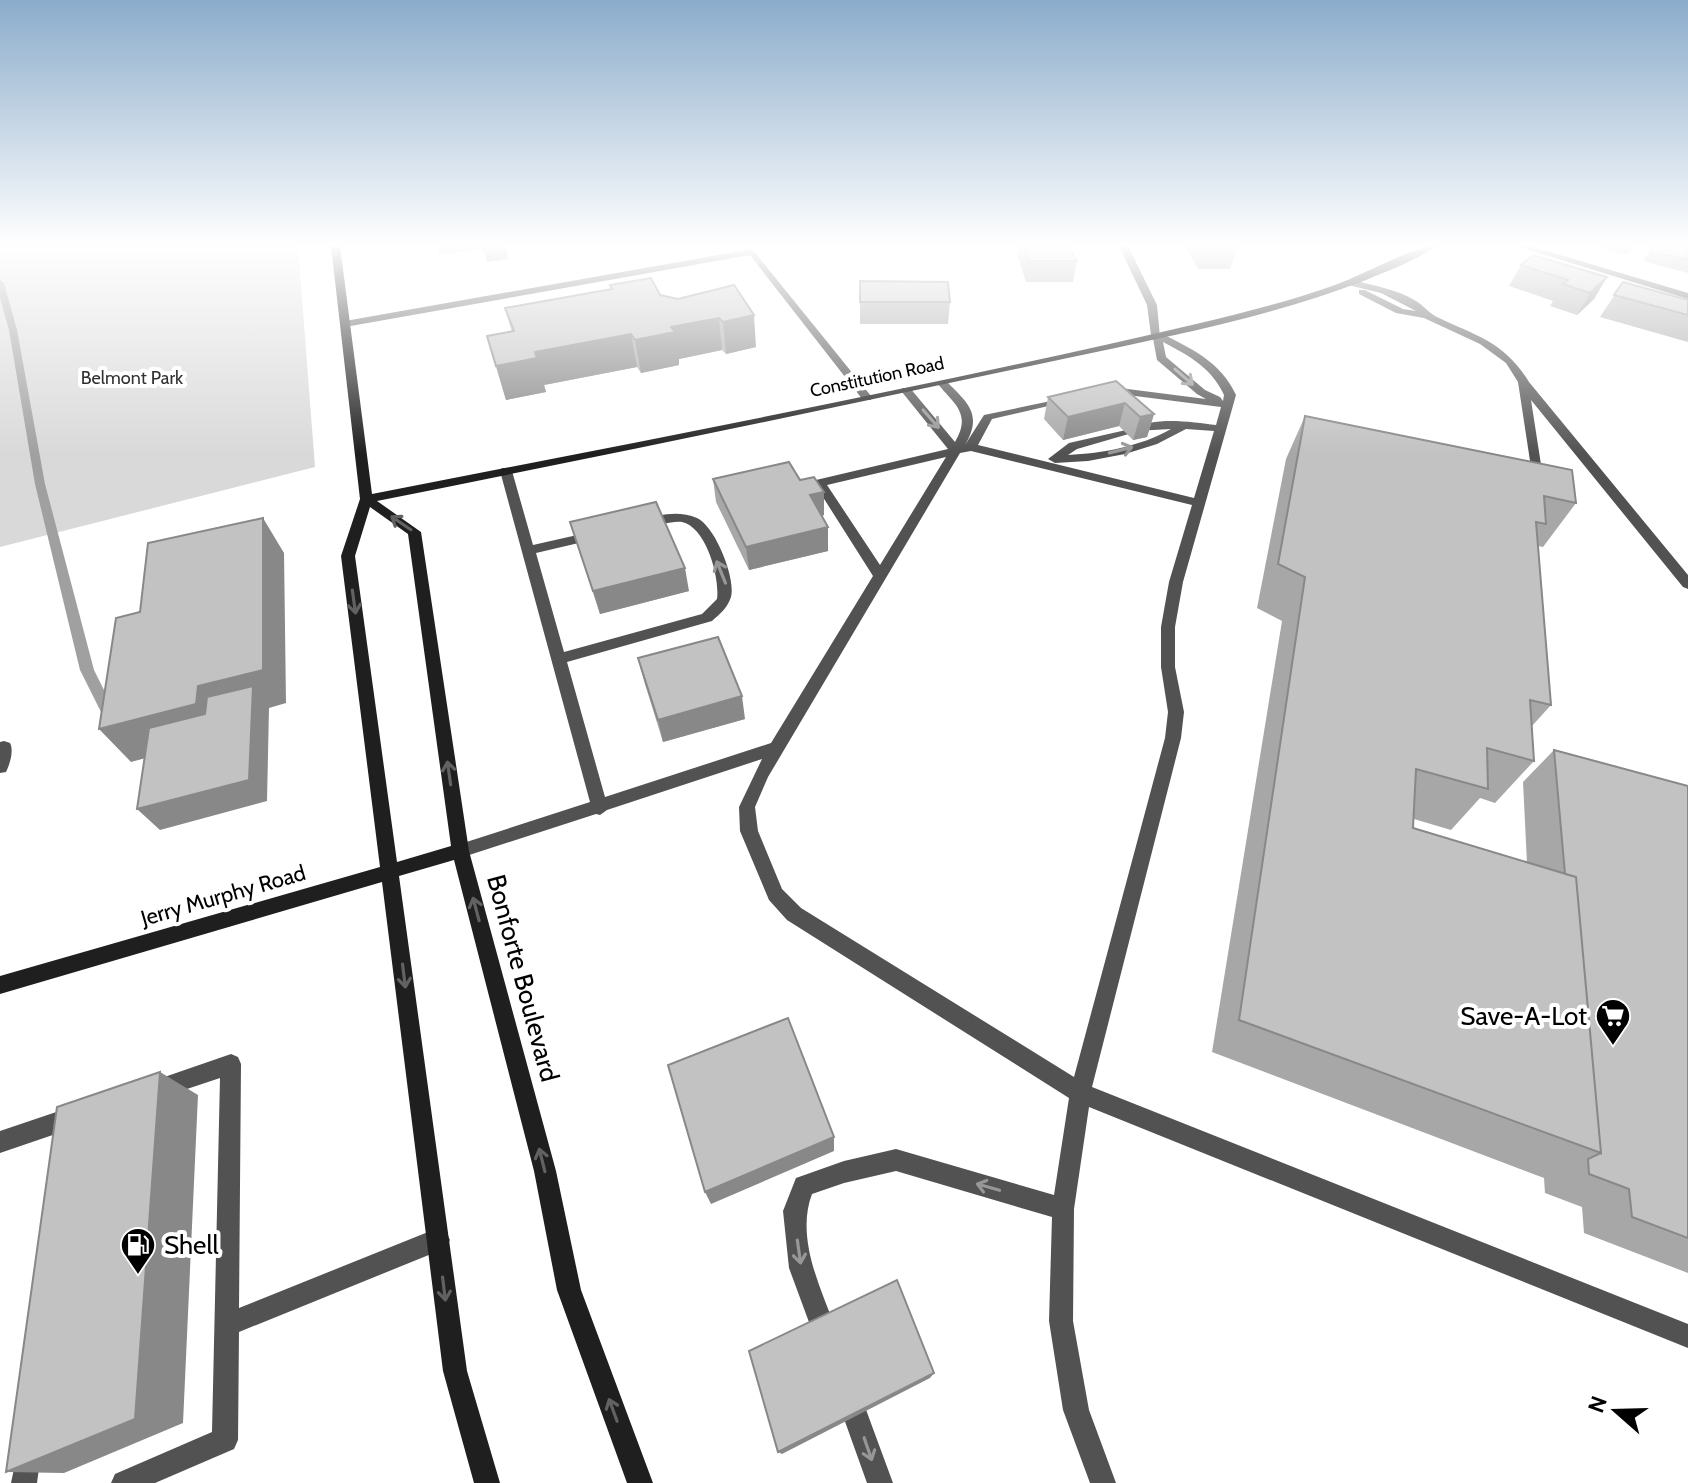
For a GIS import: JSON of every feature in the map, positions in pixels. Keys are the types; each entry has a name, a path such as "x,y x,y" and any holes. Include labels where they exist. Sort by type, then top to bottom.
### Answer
{"main road":[{"path":"344,315 366,499 348,556 455,1371 487,1483"},
{"name":"Constitution Road","path":"366,499 942,383 1242,315"},
{"name":"Bonforte Boulevard","path":"366,499 414,532 460,851 545,1171 569,1290 640,1483"},
{"name":"Jerry Murphy Road","path":"0,985 460,851"}],"street":[{"path":"345,324 395,315"},
{"path":"802,315 867,398"},
{"path":"1153,315 1161,358 1201,392 1229,405"},
{"path":"1424,315 1484,342 1510,361 1523,382 1688,584"},
{"path":"1103,1483 1076,1410 1061,1321 1063,1209 1080,1093 1173,738 1176,712 1168,667 1168,627 1176,582 1229,405 1227,384 1214,370 1190,352 1156,335"},
{"path":"1523,382 1540,498"},
{"path":"942,383 968,413 970,422 963,448"},
{"path":"1094,393 1109,389 1229,405"},
{"path":"906,390 963,448"},
{"path":"1079,396 988,417 963,448 880,575 777,748 747,807 749,831 775,894 794,914 1080,1093 1688,1336"},
{"path":"1139,429 1152,426 1221,429"},
{"path":"1037,463 1055,459 1085,459 1162,440 1182,427"},
{"path":"1055,459 1073,446 1126,433"},
{"path":"880,575 820,483 963,448 1200,503"},
{"path":"506,471 600,808"},
{"path":"558,659 686,624 714,613 727,597 727,588 704,530 698,524 676,517 636,525"},
{"path":"528,551 605,533"},
{"path":"0,748 4,747 0,767"},
{"path":"460,851 777,748"},
{"path":"124,1483 225,1440 231,1064 143,1094"},
{"path":"0,1142 99,1109"},
{"path":"65,1150 69,1119"},
{"path":"822,1324 801,1268 799,1254 794,1211 804,1186 844,1172 896,1160 1063,1209"},
{"path":"227,1325 438,1240"},
{"path":"856,1416 880,1483"},
{"path":"24,1483 30,1435"}],"green space":[{"name":"Belmont Park","path":"0,315 303,315 315,467 0,547"}],"building":[{"path":"508,315 753,315 723,322 719,318 671,327 675,332 635,340 631,334 535,352 537,358 496,366 487,336 514,331"},
{"path":"1116,381 1154,414 1140,417 1125,403 1068,417 1048,397"},
{"path":"1305,416 1572,470 1576,503 1544,496 1546,524 1536,522 1551,705 1530,700 1534,761 1487,748 1488,789 1416,769 1413,828 1576,877 1601,1153 1239,1020 1305,577 1278,564"},
{"path":"789,462 800,480 814,477 824,492 810,495 828,527 746,547 713,479"},
{"path":"656,502 685,568 593,591 570,522"},
{"path":"263,518 263,670 198,686 196,704 99,729 116,618 140,612 148,543"},
{"path":"718,637 742,696 658,720 638,658"},
{"path":"253,686 249,780 137,809 149,728 205,714 207,697"},
{"name":"Save-A-Lot","path":"1554,750 1688,786 1688,1238 1632,1217 1629,1189 1589,1174 1588,1159 1601,1153 1576,877 1565,874"},
{"path":"788,1018 834,1137 705,1192 668,1065"},
{"path":"160,1072 135,1419 6,1472 57,1107"},
{"path":"897,1280 934,1373 778,1452 749,1351"}],"waterway":[{"path":"9,315 40,484 87,670 107,710"}],"place":[{"name":"Save-A-Lot","path":"1613,1047"},
{"name":"Shell","path":"138,1276"}]}
